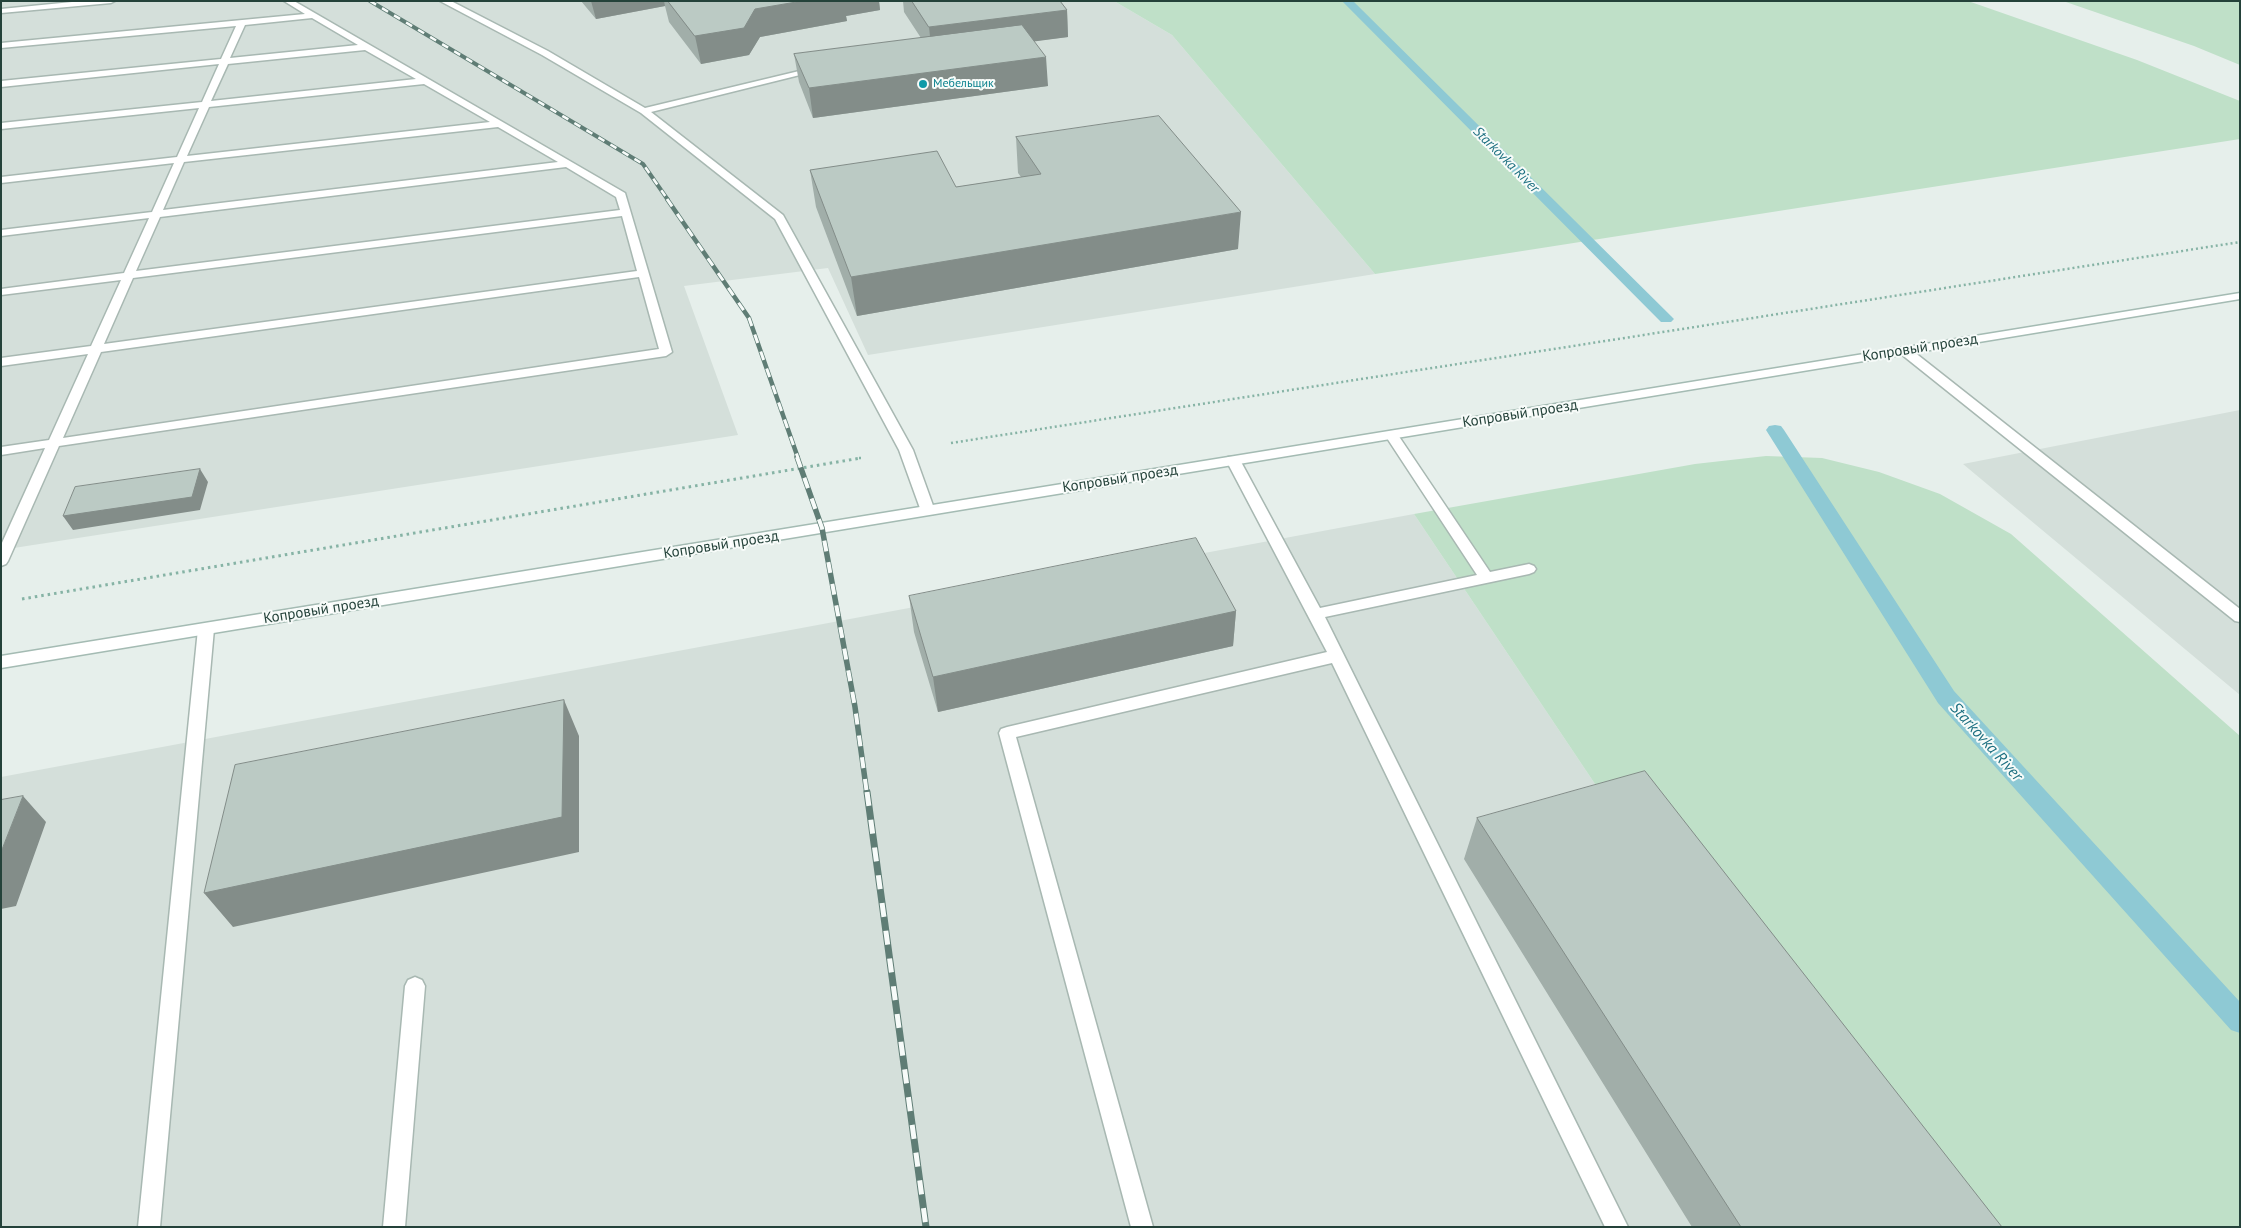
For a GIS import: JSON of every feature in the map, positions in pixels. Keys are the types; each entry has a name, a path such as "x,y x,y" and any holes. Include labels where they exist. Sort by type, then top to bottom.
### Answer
{"main road":[{"path":"1,11 112,1"},
{"path":"1,452 666,352 621,195 288,1"},
{"path":"444,1 545,53 644,111 779,216 906,450 928,511"},
{"path":"1,46 313,16"},
{"path":"1,561 242,22"},
{"path":"1,84 366,47"},
{"path":"644,111 831,64"},
{"path":"1,126 426,81"},
{"path":"1,180 498,124"},
{"path":"1,233 568,164"},
{"path":"1,292 626,212"},
{"path":"1,362 644,273"},
{"name":"Копровый проезд","path":"1,662 2240,296"},
{"path":"1906,351 2240,617"},
{"path":"1391,435 1486,578"},
{"path":"1233,460 1316,614 1614,1226"},
{"path":"1316,614 1529,569"},
{"path":"149,1227 206,629"},
{"path":"1142,1227 1007,733 1336,656"},
{"path":"394,1227 415,986"}],"path":[{"path":"21,600 906,450 2240,242"}],"shaded area":[{"path":"1,1 1114,1 1172,35 1375,274 868,355 828,268 684,286 738,435 1,550"},
{"path":"2240,410 2240,695 1963,464"},
{"path":"1414,514 1892,1227 1,1227 1,777"}],"green space":[{"path":"1114,1 1968,1 2137,60 2240,101 2240,139 1375,274 1172,35"},
{"path":"2063,1 2240,1 2240,65 2194,46"},
{"path":"1766,456 1822,458 1879,472 1940,494 2011,534 2240,736 2240,1227 1892,1227 1414,514 1695,464"}],"building":[{"path":"668,1 802,1 755,9 744,28 695,36"},
{"path":"912,1 1060,1 1067,10 929,27"},
{"path":"1022,25 1046,57 809,88 794,54"},
{"path":"1159,116 1241,212 851,277 810,170 937,151 956,187 1041,174 1016,137"},
{"path":"200,469 192,497 63,516 75,487"},
{"path":"1196,538 1236,611 933,677 909,596"},
{"path":"564,700 562,817 204,893 235,765"},
{"path":"1645,771 2002,1227 1741,1227 1477,818"},
{"path":"23,796 1,852 1,800"}],"waterway":[{"name":"Starkovka River","path":"1347,1 1666,319"},
{"name":"Starkovka River","path":"1775,430 1946,697 2240,1021"}],"railway":[{"path":"370,1 643,164 668,200"},
{"path":"667,199 749,318 798,458"},
{"path":"797,457 822,528 855,707 867,794"},
{"path":"867,792 926,1227"}],"place":[{"name":"Мебельщик","path":"923,84"}]}
